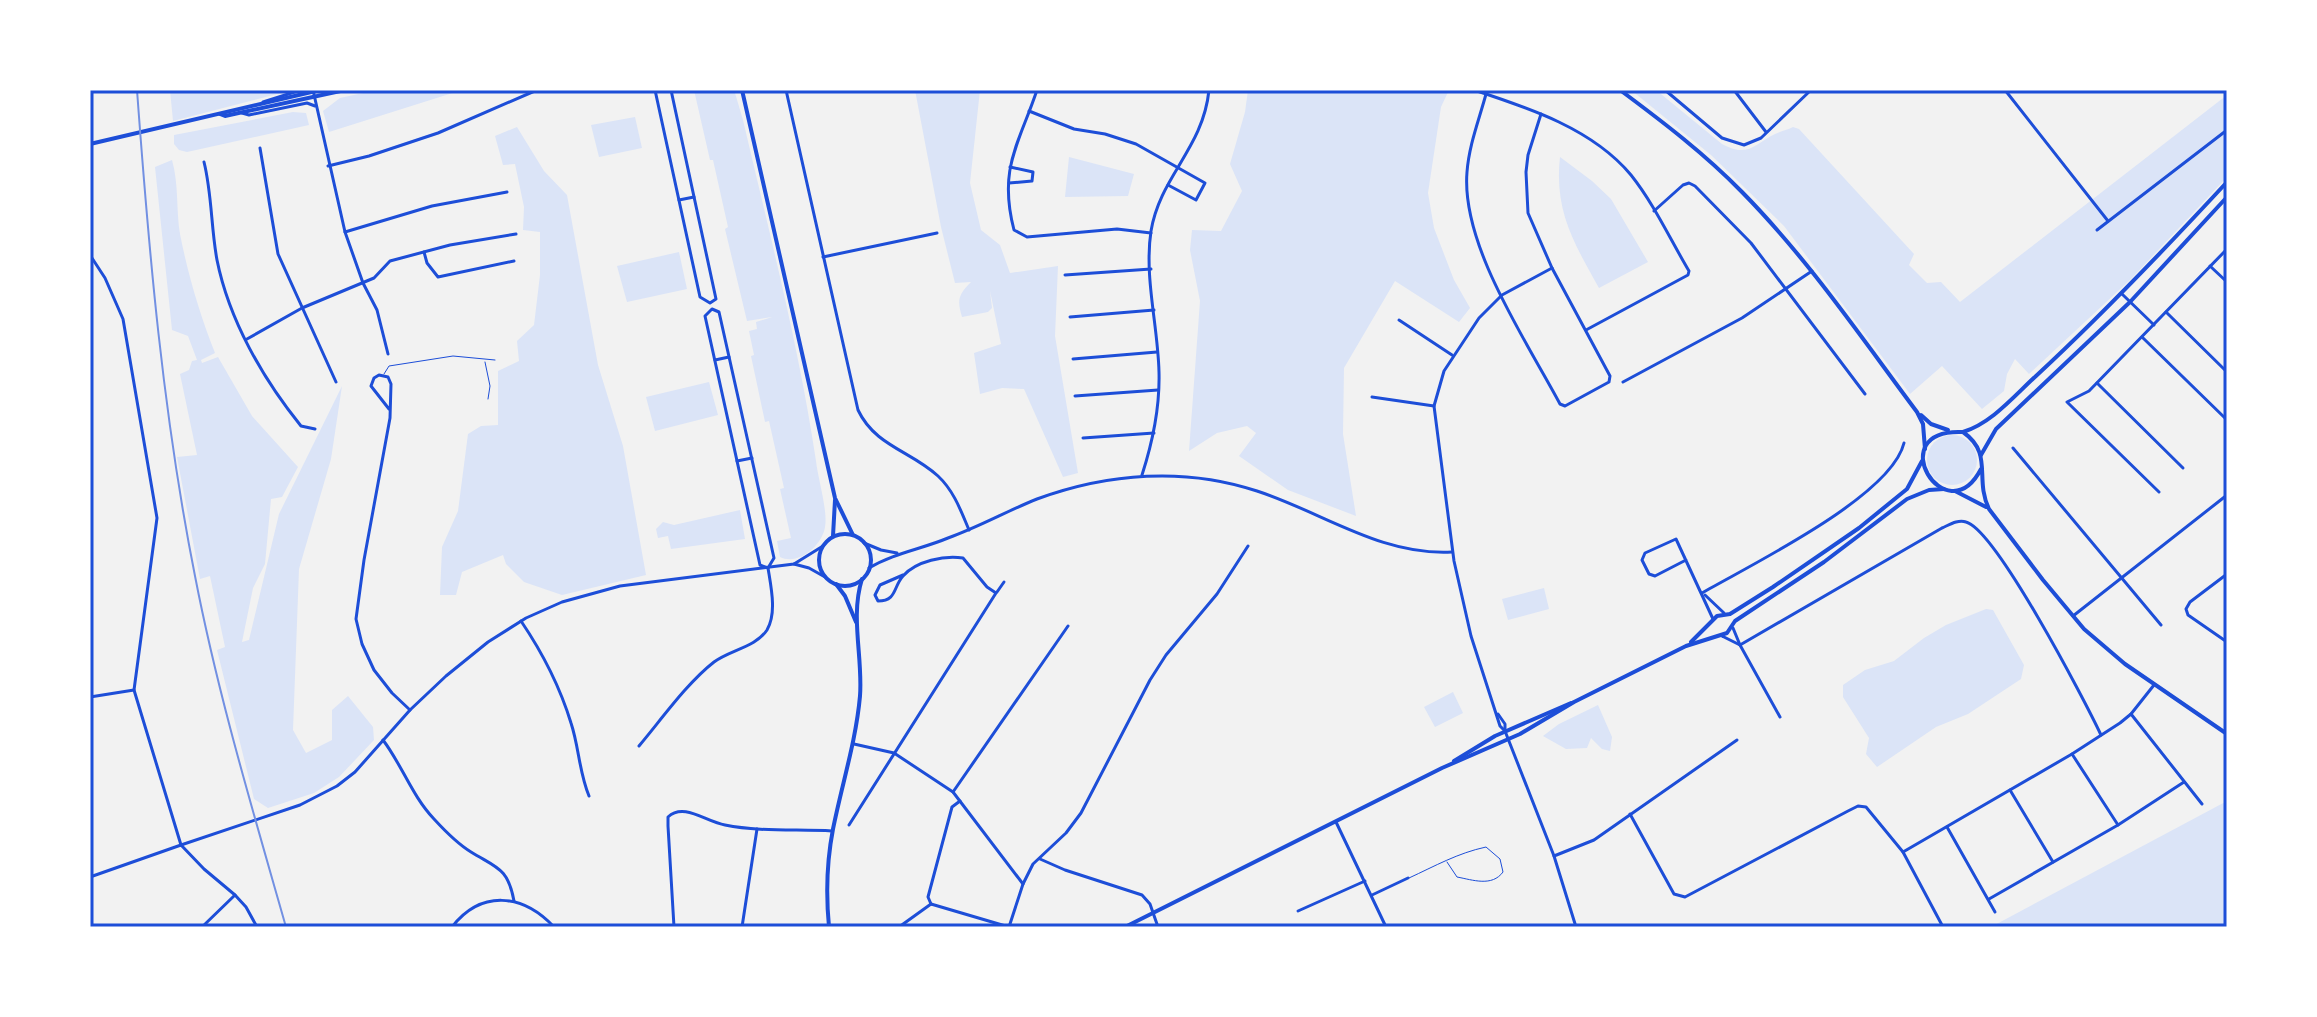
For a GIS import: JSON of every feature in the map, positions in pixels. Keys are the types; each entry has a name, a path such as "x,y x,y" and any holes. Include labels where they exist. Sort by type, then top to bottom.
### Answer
{"main road":[{"path":"90,144 320,90"},
{"path":"220,114 242,113 312,92 345,90"},
{"path":"742,90 835,498 853,535 864,543 870,555 869,568 857,597 860,694 854,744 833,831 827,902 829,927"},
{"path":"1620,90 1681,137 1741,190 1812,271 1917,412 1923,424 1925,451"},
{"path":"1963,432 1987,421 2076,339 2227,182"},
{"path":"1981,455 1996,429 2130,302 2227,197"},
{"path":"2076,339 2084,347"},
{"path":"1917,412 1931,424 1963,432 1974,440 1981,455 1981,490 1989,509 2073,616 2125,664 2227,734"},
{"path":"1686,646 1712,621 1815,559 1898,497 1912,482 1933,438 1954,431"},
{"path":"1923,459 1930,480 1944,489"},
{"path":"1953,490 1973,481 1981,469"},
{"path":"1125,927 1442,768 1508,739 1686,646 1733,628 1735,621 1824,562 1907,499 1929,490 1953,490 1989,509"},
{"path":"833,537 835,498"},
{"path":"853,535 833,537 823,546 819,558 825,577 836,584 845,596 857,624"},
{"path":"836,584 850,585 862,579"},
{"path":"1727,614 1735,621"},
{"path":"1712,621 1711,631 1718,634"},
{"path":"1442,768 1505,731 1574,702"}],"street":[{"path":"258,104 301,90"},
{"path":"328,166 438,133 537,90"},
{"path":"655,90 700,297 710,303 716,299 671,90"},
{"path":"786,90 853,397 863,421 880,440 920,463 944,482 969,530"},
{"path":"1037,90 1019,132 1010,167 1014,230 1024,236 1117,229 1151,233"},
{"path":"1142,475 1154,433 1158,390 1151,233 1168,185 1189,153 1202,125 1209,90"},
{"path":"1474,90 1541,114 1608,153 1629,173 1689,271 1688,275 1586,330"},
{"path":"1665,90 1722,138 1744,145 1754,143 1811,90"},
{"path":"1734,90 1766,132"},
{"path":"1799,90 1804,96"},
{"path":"2005,90 2108,221"},
{"path":"312,92 345,232 363,283 377,310 388,354"},
{"path":"1486,94 1470,154 1467,191 1473,231 1502,295 1563,406 1609,382 1610,377 1532,224 1525,188 1528,155 1541,114"},
{"path":"242,113 249,115 307,103 315,106"},
{"path":"1029,111 1074,129 1105,134 1136,144 1205,183 1196,200 1168,185"},
{"path":"2097,230 2227,130"},
{"path":"260,148 278,254 336,382"},
{"path":"204,162 222,280 272,388 301,426 315,429"},
{"path":"1009,183 1032,181 1033,172 1010,167"},
{"path":"1654,211 1683,185 1695,186 1751,243 1865,394"},
{"path":"345,232 432,206 507,192"},
{"path":"679,200 694,197"},
{"path":"823,257 937,233"},
{"path":"247,339 302,308 374,278 390,261 516,234"},
{"path":"2159,492 2067,402 2089,391 2227,249"},
{"path":"424,252 427,263 438,277 514,261"},
{"path":"90,255 105,278 123,319 157,518 134,690 181,845 235,895 257,927"},
{"path":"2210,266 2227,282"},
{"path":"1552,268 1502,295 1479,318 1452,355 1438,385 1434,406 1452,552 1471,636 1496,711 1505,724 1505,731 1554,856 1576,927"},
{"path":"1065,275 1151,269"},
{"path":"1623,382 1724,329 1812,271"},
{"path":"2122,294 2154,325"},
{"path":"639,746 702,673 714,662 753,643 765,633 770,622 772,609 768,568 774,560 719,312 712,309 705,316 760,565 768,568"},
{"path":"1070,317 1154,310"},
{"path":"2166,312 2227,372"},
{"path":"1399,320 1452,355"},
{"path":"2142,337 2227,420"},
{"path":"1073,359 1157,352"},
{"path":"715,360 729,357"},
{"path":"389,409 371,386 374,378 384,374 391,384 390,418 356,619 362,644 374,670 410,710"},
{"path":"2097,383 2183,468"},
{"path":"1075,396 1158,390"},
{"path":"1372,397 1434,406"},
{"path":"1083,438 1154,433"},
{"path":"1702,593 1786,547 1850,503 1895,464 1904,443"},
{"path":"2013,448 2161,625"},
{"path":"737,461 752,458"},
{"path":"869,568 901,553 969,530 1035,500 1142,475 1215,480 1255,490 1380,542 1441,553 1452,552"},
{"path":"2073,616 2227,495"},
{"path":"1740,645 1942,528 1957,521 1968,523 2002,562 2041,622 2101,735"},
{"path":"1686,560 1655,576 1649,574 1642,560 1645,553 1676,539 1702,593 1712,621"},
{"path":"864,543 901,553"},
{"path":"90,877 318,798 346,779 410,710 477,650 521,621 562,602 620,586 794,564 823,546"},
{"path":"960,801 952,807 948,819 928,897 931,904 943,910 1009,927 1029,869 1066,833 1081,813 1150,680 1166,655 1217,594 1248,546"},
{"path":"903,575 893,596 889,600 878,601 875,595 880,585 935,559 963,558 987,587 996,593"},
{"path":"794,564 825,577"},
{"path":"2227,574 2190,602 2187,609 2188,615 2227,642"},
{"path":"849,825 1004,582"},
{"path":"1702,593 1727,614"},
{"path":"521,621 544,659 564,704 572,725 581,776 589,796"},
{"path":"953,792 1068,626"},
{"path":"1733,628 1780,717"},
{"path":"1718,634 1740,645"},
{"path":"1903,852 2101,735 2131,714 2154,685"},
{"path":"90,697 134,690"},
{"path":"2131,714 2202,804"},
{"path":"383,740 425,808 469,851 499,867 508,879 514,901"},
{"path":"1554,856 1594,840 1737,740"},
{"path":"854,744 894,753 953,792 1023,884"},
{"path":"2072,754 2118,825"},
{"path":"1989,899 2118,825 2184,782"},
{"path":"2010,790 2053,862"},
{"path":"1630,814 1674,894 1685,897 1858,806 1866,807 1903,852 1943,927"},
{"path":"674,927 668,817 674,812 686,811 726,826 833,831"},
{"path":"1336,822 1386,927"},
{"path":"1947,827 1995,912"},
{"path":"742,927 757,829"},
{"path":"1040,859 1142,895 1150,904 1158,927"},
{"path":"1372,895 1408,878"},
{"path":"1298,911 1365,881"},
{"path":"202,927 235,895"},
{"path":"452,927 463,913 482,902 514,901 544,917 554,927"},
{"path":"899,927 931,904"}],"lane":[{"path":"384,374 389,366 453,356 495,360"},
{"path":"485,359 490,386 488,399"},
{"path":"1408,878 1447,862 1462,852 1486,847 1500,859 1503,872 1499,878 1488,882 1457,877 1447,862"}],"shaded area":[{"path":"170,90 293,90 173,121"},
{"path":"377,90 462,90 329,132 323,111 340,98"},
{"path":"694,90 733,90 735,93 792,332 826,520 819,541 808,552 794,559 780,557 777,541 791,538 780,489 784,488 769,421 765,422 751,356 754,355 749,331 757,329 756,322 772,317 747,321 725,229 728,227 713,160 710,160"},
{"path":"915,90 980,90 970,183 981,230 1000,245 1010,273 1058,266 1055,336 1078,473 1063,477 1024,389 1002,388 980,394 974,353 1001,344 990,291 992,308 988,312 962,317 960,298 971,282 955,283"},
{"path":"1248,90 1449,90 1441,107 1428,193 1434,228 1454,280 1470,308 1459,322 1395,281 1344,368 1343,434 1356,516 1288,490 1239,456 1256,433 1247,426 1217,433 1189,451 1200,301 1190,250 1192,230 1221,231 1242,191 1230,164"},
{"path":"1631,90 1656,90 1722,144 1738,150 1750,148 1793,127 1799,129 1914,254 1909,265 1927,283 1941,282 1960,302 2227,95 2227,177 2131,279 2029,374 2015,359 2007,374 2004,391 1982,409 1942,366 1910,394 1784,226 1711,155"},
{"path":"293,112 306,113 309,125 187,152 179,150 174,144 174,135"},
{"path":"635,117 642,148 599,157 591,125"},
{"path":"517,127 544,171 567,195 598,365 623,446 646,575 562,595 524,582 506,564 503,555 462,572 456,595 440,595 442,547 458,511 468,434 481,426 498,425 498,371 519,361 517,341 534,325 540,275 540,232 523,230 524,207 515,164 503,165 495,136"},
{"path":"1069,157 1134,174 1128,196 1065,197"},
{"path":"1560,157 1611,199 1648,262 1599,288 1574,241 1563,210"},
{"path":"172,160 183,249 215,353 201,360 202,363 218,357 252,416 298,467 282,497 271,499 265,564 253,588 242,642 249,640 279,514 342,386 331,459 299,569 293,730 306,753 332,740 332,710 348,696 373,727 374,740 339,777 314,793 268,808 254,799 217,650 225,647 210,576 200,579 177,457 197,455 180,374 189,370 192,361 197,360 188,336 172,330 155,167"},
{"path":"679,252 687,289 627,302 617,266"},
{"path":"709,382 718,415 655,431 646,397"},
{"path":"1952,435 1970,442 1977,460 1970,478 1952,485 1934,478 1927,460 1934,442"},
{"path":"740,510 745,539 671,549 668,536 658,538 656,529 663,522 674,525"},
{"path":"1544,588 1549,609 1508,620 1502,599"},
{"path":"1986,609 1993,610 2024,665 2021,679 1968,714 1936,727 1877,767 1866,754 1869,738 1843,697 1843,685 1865,670 1894,661 1946,625"},
{"path":"1453,692 1463,713 1435,727 1424,707"},
{"path":"1598,705 1612,737 1610,751 1602,749 1591,738 1587,748 1566,749 1543,736 1559,724"},
{"path":"2227,801 2227,927 1991,927"}],"railway":[{"path":"137,90 158,334 184,516 225,709 286,927"}]}
